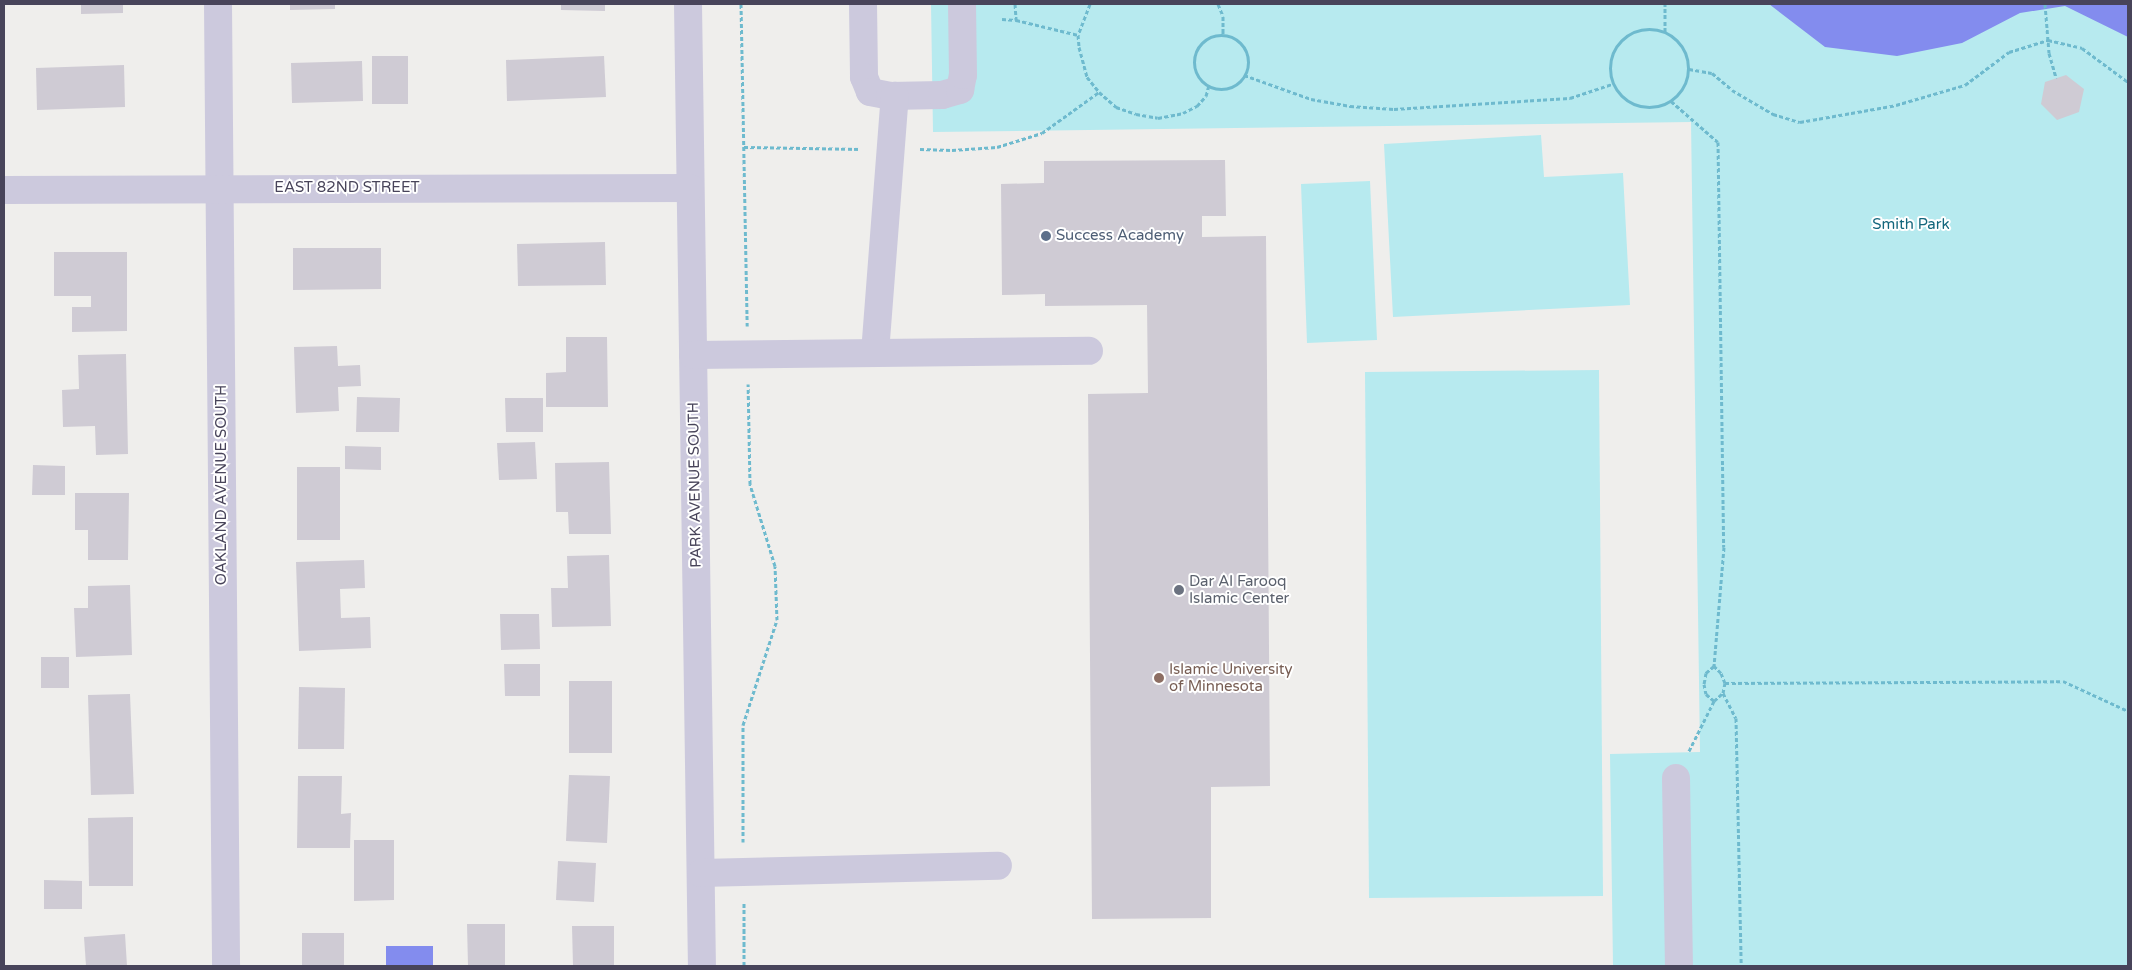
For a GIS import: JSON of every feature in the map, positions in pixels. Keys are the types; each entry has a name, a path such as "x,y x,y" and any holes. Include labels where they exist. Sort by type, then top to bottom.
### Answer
{"street":[{"name":"OAKLAND AVENUE SOUTH","path":"218,4 226,966"},
{"name":"PARK AVENUE SOUTH","path":"688,4 702,966"},
{"path":"863,4 864,77 870,92 895,96 942,96 960,90 963,76 962,4"},
{"path":"875,353 895,96"},
{"name":"EAST 82ND STREET","path":"4,190 690,188"},
{"path":"693,355 1089,351"},
{"path":"1676,778 1679,966"},
{"path":"701,873 998,866"}],"path":[{"path":"741,4 750,484 775,566 777,620 743,725 744,966"},
{"path":"1015,4 1016,20"},
{"path":"1090,4 1078,35 1082,63 1087,77 1099,92 1116,107 1158,118 1183,113 1197,106 1206,96 1209,86"},
{"path":"1218,4 1224,25 1223,35"},
{"path":"1665,4 1665,32"},
{"path":"2045,4 2048,40 2056,78"},
{"path":"1002,19 1016,20 1078,35"},
{"path":"1641,29 1665,32 1682,46 1689,69 1684,87 1671,101 1649,108 1627,101 1612,84 1610,60 1621,40 1641,29"},
{"path":"1223,35 1237,40 1243,46 1248,62 1244,75 1235,84 1227,88 1209,86 1197,74 1195,56 1204,41 1211,37 1223,35"},
{"path":"1689,69 1712,73 1732,90 1773,114 1800,122 1896,105 1965,85 2009,52 2048,40 2082,48 2128,82"},
{"path":"1244,75 1311,99 1350,106 1394,109 1570,98 1612,84"},
{"path":"744,147 952,150 997,147 1042,133 1099,92"},
{"path":"1671,101 1718,142 1724,547 1714,666 1706,674 1704,684 1706,694 1714,702"},
{"path":"1676,778 1714,702 1723,693 1725,683 1721,673 1714,666"},
{"path":"1725,683 2063,681 2128,711"},
{"path":"1723,693 1736,718 1741,966"}],"green space":[{"name":"Smith Park","path":"931,4 2128,4 2128,966 1613,966 1610,754 1700,752 1691,122 933,132"},
{"path":"1541,135 1544,177 1623,173 1630,305 1393,317 1384,144"},
{"path":"1370,181 1377,340 1307,343 1301,184"},
{"path":"1599,370 1603,896 1369,898 1365,372"}],"water":[{"path":"1769,4 2128,4 2128,37 2065,6 2020,13 1962,43 1897,56 1825,47"},
{"path":"386,946 433,946 433,966 386,966"}],"building":[{"path":"81,4 123,4 123,13 81,14"},
{"path":"290,4 335,4 335,9 290,10"},
{"path":"561,4 605,4 605,11 561,10"},
{"path":"372,56 408,56 408,104 372,104"},
{"path":"604,56 606,97 507,101 506,60"},
{"path":"362,61 363,101 292,103 291,63"},
{"path":"124,65 125,107 37,110 36,68"},
{"path":"2066,75 2084,89 2079,112 2057,120 2041,104 2045,82"},
{"name":"Dar Al Farooq Islamic Center","path":"1225,160 1226,216 1202,216 1202,237 1266,236 1270,786 1211,787 1211,918 1092,919 1088,394 1148,393 1147,305 1045,306 1045,294 1002,295 1001,184 1044,183 1044,161"},
{"path":"605,242 606,285 518,286 517,244"},
{"path":"293,248 381,248 381,289 293,290"},
{"path":"54,252 127,252 127,331 72,332 72,307 91,307 91,296 54,296"},
{"path":"566,337 607,337 608,407 546,407 546,373 566,372"},
{"path":"337,346 338,366 360,365 361,386 338,387 339,411 296,413 294,347"},
{"path":"126,354 128,454 96,455 95,426 63,427 62,390 79,389 78,355"},
{"path":"357,397 400,398 399,432 356,432"},
{"path":"505,398 543,398 543,432 506,432"},
{"path":"535,442 537,479 499,480 497,443"},
{"path":"345,446 381,447 381,470 345,469"},
{"path":"609,462 611,534 569,534 568,512 556,512 555,463"},
{"path":"33,465 65,466 65,495 32,495"},
{"path":"297,467 340,467 340,540 297,540"},
{"path":"75,493 129,493 128,560 88,560 88,530 75,530"},
{"path":"609,555 611,626 552,627 551,588 568,588 567,556"},
{"path":"364,560 365,588 340,589 341,618 370,617 371,648 299,651 296,562"},
{"path":"130,585 132,655 76,657 74,608 88,608 88,586"},
{"path":"500,614 539,614 540,649 501,650"},
{"path":"41,657 69,657 69,688 41,688"},
{"path":"504,664 540,664 540,696 505,696"},
{"path":"569,681 612,681 612,753 569,753"},
{"path":"299,687 345,688 344,749 298,749"},
{"path":"130,694 134,794 91,795 88,695"},
{"path":"569,775 610,776 607,843 566,841"},
{"path":"298,776 342,776 341,814 351,813 350,848 297,848"},
{"path":"133,817 133,886 89,886 88,818"},
{"path":"354,840 394,840 394,900 354,901"},
{"path":"558,861 596,863 594,902 556,900"},
{"path":"44,880 82,881 82,909 44,909"},
{"path":"467,924 505,924 505,965 468,966"},
{"path":"572,926 614,926 614,966 573,966"},
{"path":"302,933 344,933 344,966 302,966"},
{"path":"125,934 127,966 86,966 84,937"}],"place":[{"name":"Success Academy","path":"1046,236"},
{"name":"Dar Al Farooq Islamic Center","path":"1179,590"},
{"name":"Islamic University of Minnesota","path":"1159,678"}]}
